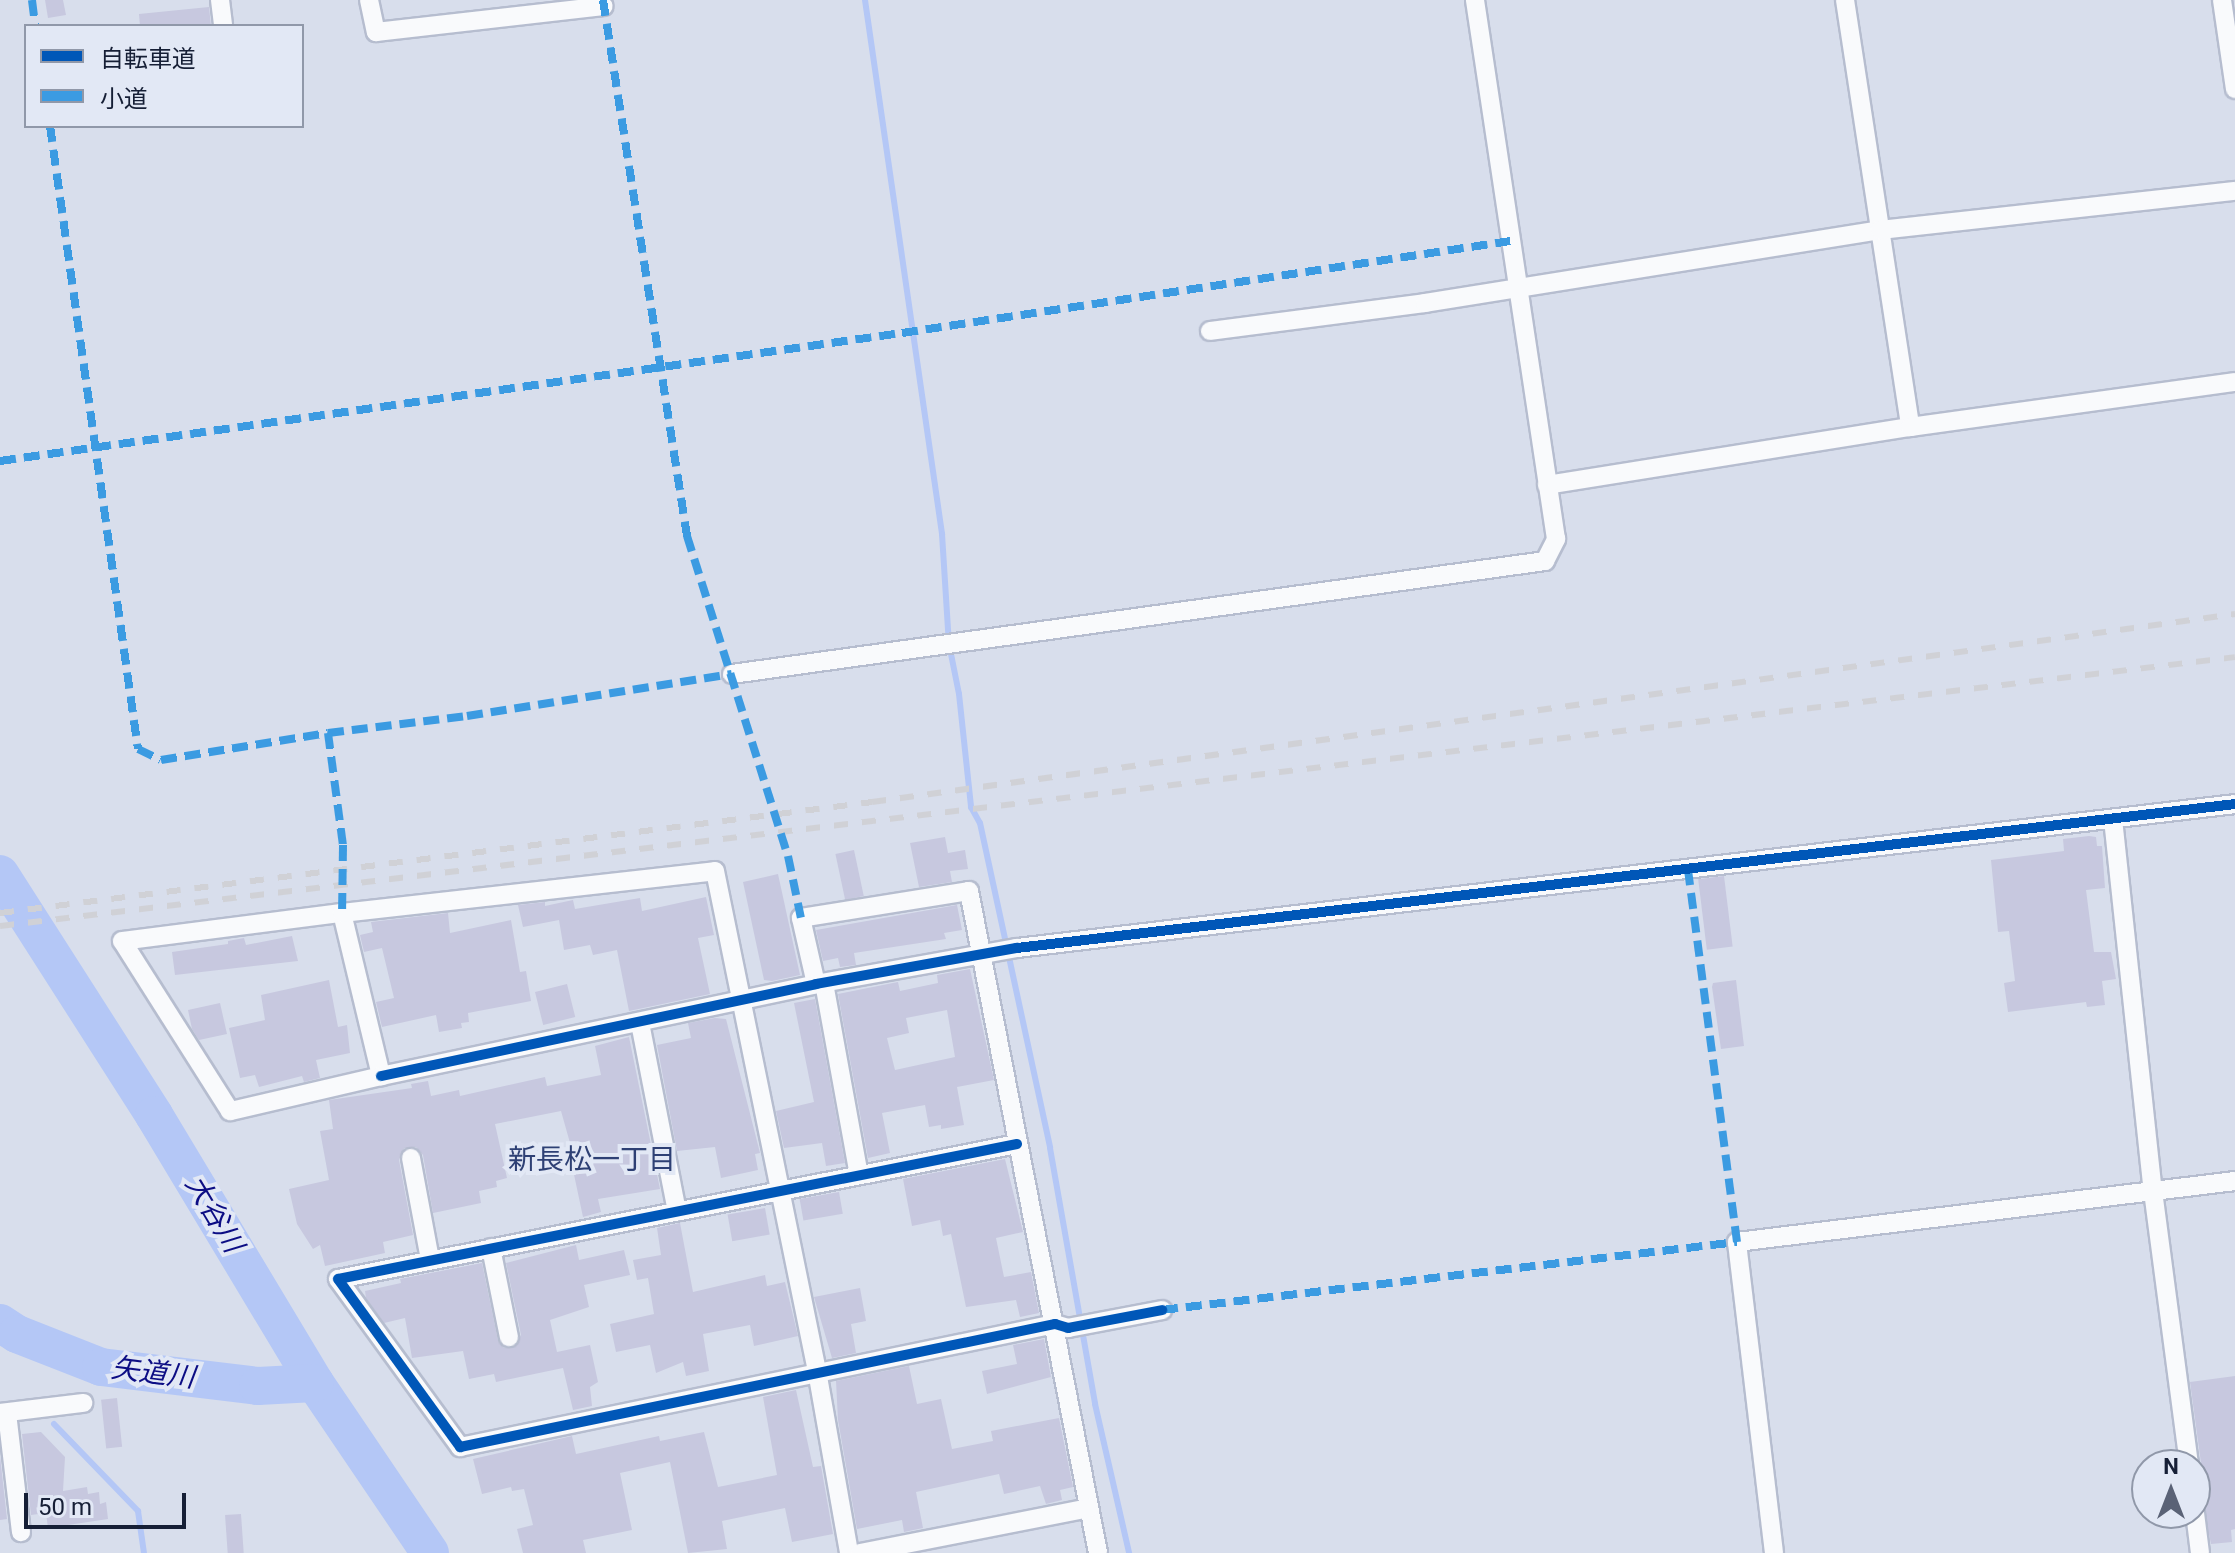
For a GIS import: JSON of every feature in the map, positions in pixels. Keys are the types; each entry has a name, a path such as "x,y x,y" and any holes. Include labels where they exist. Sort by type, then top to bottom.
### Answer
{"street":[{"path":"220,0 223,24"},
{"path":"369,0 376,32 604,6"},
{"path":"732,674 1545,561 1556,539 1475,0"},
{"path":"1845,0 1910,427"},
{"path":"2222,0 2235,89"},
{"path":"1210,331 1880,230 2235,191"},
{"path":"1547,485 1910,427 2235,382"},
{"path":"849,1553 817,1371 777,1191 743,1003 715,871 122,941 230,1111 381,1076 743,1003 820,984 1017,948 2235,804"},
{"path":"2113,819 2153,1191 2187,1449"},
{"path":"859,1175 820,984 801,918 969,891 986,954 1017,1144 1062,1326 1098,1553"},
{"path":"342,913 381,1076"},
{"path":"640,1023 677,1211"},
{"path":"1017,1144 338,1279 460,1447 817,1371 1162,1310"},
{"path":"411,1158 430,1260"},
{"path":"1774,1553 1737,1242 2235,1181"},
{"path":"491,1248 509,1337"},
{"path":"21,1532 3,1413 83,1403"},
{"path":"860,1553 1089,1508"},
{"path":"2197,1529 2200,1553"}],"building":[{"path":"45,0 63,0 66,15 48,18"},
{"path":"209,7 211,24 140,24 139,14"},
{"path":"945,837 948,853 965,850 968,869 950,871 952,882 919,887 910,843"},
{"path":"2096,837 2097,846 2102,846 2105,888 2086,890 2094,952 2111,952 2116,979 2102,981 2105,1005 2087,1007 2086,1002 2008,1012 2004,983 2015,981 2009,931 1998,932 1991,860 2064,851 2063,839"},
{"path":"854,850 864,896 845,900 835,854"},
{"path":"778,874 800,975 772,981 764,980 743,882"},
{"path":"1724,876 1733,946 1707,950 1698,879"},
{"path":"706,897 714,935 698,938 710,994 629,1011 617,950 593,955 590,945 564,950 559,920 523,927 518,905 545,902 545,906 573,900 575,909 640,898 642,911"},
{"path":"957,905 962,930 944,933 946,939 854,953 856,965 840,967 838,958 823,961 816,930"},
{"path":"448,913 450,933 511,920 520,972 526,971 531,1001 468,1013 469,1022 461,1023 462,1028 439,1032 436,1015 382,1027 376,1002 394,998 382,948 364,952 360,935 373,932 371,922"},
{"path":"292,936 298,961 175,975 172,952 228,944 228,941 244,938 246,945"},
{"path":"970,969 994,1080 957,1087 964,1125 941,1129 941,1125 929,1127 925,1105 882,1113 890,1153 868,1158 838,994 898,982 900,991 938,983 937,975","holes":["947,1010 955,1057 895,1070 887,1038 909,1033 906,1018"]},
{"path":"329,980 338,1027 347,1025 350,1053 316,1060 320,1078 304,1082 302,1076 259,1087 255,1075 240,1078 229,1028 265,1020 261,995"},
{"path":"1736,980 1744,1046 1721,1049 1712,987 1713,983"},
{"path":"567,984 575,1017 543,1025 535,992"},
{"path":"815,999 845,1163 826,1166 822,1143 784,1148 776,1111 814,1102 794,1003"},
{"path":"220,1003 227,1034 199,1040 192,1029 188,1010"},
{"path":"726,1019 760,1153 755,1154 758,1170 721,1178 715,1147 677,1151 657,1045 691,1038 688,1023"},
{"path":"629,1037 660,1189 598,1199 601,1212 583,1217 569,1151 572,1150 561,1111 495,1124 507,1178 496,1181 497,1187 479,1191 481,1203 433,1213 423,1155 416,1147 404,1148 399,1160 413,1235 383,1242 385,1253 325,1266 320,1245 313,1249 297,1224 289,1189 329,1180 320,1131 333,1129 329,1100 412,1088 411,1084 428,1081 431,1096 459,1090 460,1096 545,1077 547,1086 601,1075 595,1046"},
{"path":"1005,1159 1023,1232 996,1238 1004,1277 1031,1272 1039,1313 1020,1317 1016,1300 966,1307 951,1234 943,1236 940,1220 912,1226 903,1179"},
{"path":"839,1192 843,1214 803,1221 800,1199"},
{"path":"765,1208 770,1235 732,1241 728,1215"},
{"path":"680,1223 693,1292 765,1275 767,1286 785,1282 798,1336 754,1346 750,1325 703,1334 709,1371 686,1376 683,1362 656,1373 650,1345 616,1352 610,1324 654,1314 648,1278 637,1280 633,1260 661,1255 657,1228"},
{"path":"576,1245 579,1260 624,1250 630,1275 584,1285 589,1307 550,1320 557,1352 590,1345 598,1382 590,1387 592,1406 573,1410 563,1368 496,1382 494,1374 469,1379 463,1351 412,1358 405,1318 384,1323 366,1298 365,1291 401,1283 400,1279 482,1263 498,1340 504,1348 512,1348 521,1335 506,1263"},
{"path":"860,1288 866,1321 851,1324 856,1353 832,1358 814,1297"},
{"path":"1044,1339 1051,1377 987,1394 982,1371 1017,1364 1013,1345"},
{"path":"909,1366 917,1404 941,1399 952,1449 993,1441 991,1431 1059,1418 1073,1487 1060,1490 1062,1500 1046,1504 1040,1486 1004,1494 999,1474 916,1492 923,1528 904,1532 902,1520 857,1529 838,1420 836,1381"},
{"path":"2235,1376 2235,1529 2231,1530 2232,1542 2211,1544 2208,1529 2211,1529 2211,1449 2199,1449 2190,1382"},
{"path":"796,1390 813,1467 821,1466 833,1534 792,1542 785,1508 722,1521 727,1549 688,1553 670,1462 620,1473 632,1530 583,1540 586,1553 523,1553 517,1529 533,1525 524,1489 512,1491 511,1487 482,1494 473,1459 572,1436 576,1454 659,1436 660,1441 704,1432 718,1487 777,1475 763,1397"},
{"path":"117,1398 122,1447 106,1448 101,1400"},
{"path":"41,1432 65,1457 63,1491 87,1487 88,1494 99,1492 100,1504 106,1502 108,1519 48,1528 46,1513 31,1515 22,1434"},
{"path":"0,1456 7,1519 0,1520"},
{"path":"241,1514 244,1553 228,1553 225,1515"}],"waterway":[{"path":"865,0 942,534 949,644 959,694 971,807 980,823 1050,1148 1095,1404 1129,1553"},
{"name":"大谷川","path":"0,874 154,1115 315,1383 430,1553"},
{"name":"矢道川","path":"0,1323 17,1334 101,1367 258,1386 315,1383"},
{"path":"54,1424 138,1511 144,1553"}],"railway":[{"path":"0,913 872,802 2235,614"},
{"path":"0,926 2235,657"}],"marked path":[{"path":"32,0 35,24"},
{"path":"603,0 687,536 788,856 801,918"},
{"path":"50,128 138,749 161,760 328,733 343,845 342,913"},
{"path":"0,461 902,333 1510,241"},
{"path":"328,733 467,716 732,674"},
{"path":"1162,1310 1737,1242 1688,870"}],"cycle path":[{"path":"381,1076 816,984 1017,948 2235,804"},
{"path":"1017,1144 338,1279 460,1447 1055,1324 1068,1328 1162,1310"}],"district":[{"name":"新長松一丁目","path":"592,1160"}]}
